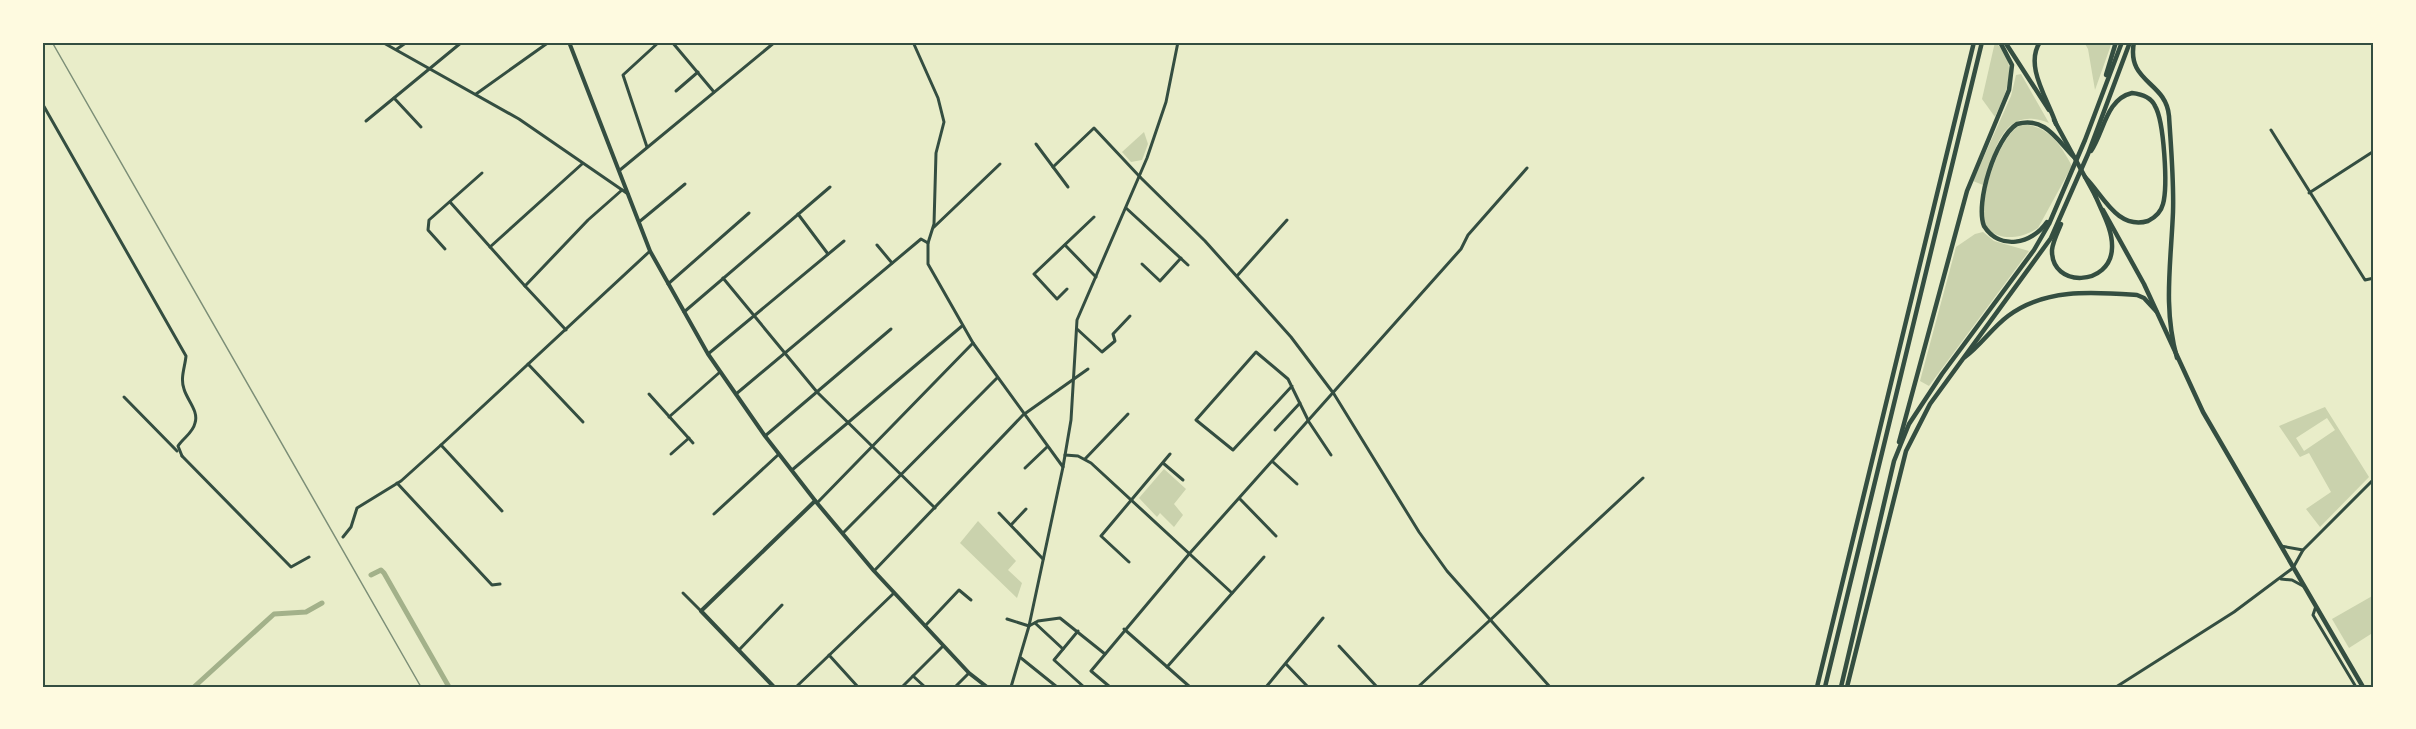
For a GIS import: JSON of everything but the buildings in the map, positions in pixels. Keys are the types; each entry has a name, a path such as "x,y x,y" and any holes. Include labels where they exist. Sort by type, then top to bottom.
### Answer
{"main road":[{"path":"569,42 650,251 708,354 735,395 816,502 894,593 969,673 987,687"},
{"path":"1816,687 1974,42"},
{"path":"1825,687 1982,42"},
{"path":"1841,687 1894,461 1967,191 2009,90 2012,65 2000,42"},
{"path":"2005,42 2031,78 2056,124"},
{"path":"2040,42 2035,52 2034,68 2066,147"},
{"path":"2085,140 2116,42"},
{"path":"1894,461 1909,424 1928,394 2034,250 2049,224 2085,140 2121,42"},
{"path":"2098,196 2110,232 2112,253 2101,272 2081,279 2068,276 2058,269 2052,252 2071,195 2132,42"},
{"path":"2132,42 2136,70 2163,95 2168,110 2173,205 2167,318 2176,358"},
{"path":"2085,161 2098,141 2111,109 2120,98 2136,93 2153,102 2161,124 2165,191 2160,210 2148,221 2133,222 2115,213 2098,196"},
{"path":"2073,168 2046,223 2037,232 2012,243 1996,239 1987,231 1981,217 1982,199 1998,149 2009,130 2020,123 2036,123 2049,129 2074,157 2098,196 2156,311 2203,412 2364,687"},
{"path":"1847,687 1906,451 1930,404 1960,360 2040,256 2071,195"},
{"path":"1960,360 2007,317 2028,303 2052,295 2137,295 2144,298 2156,311"},
{"path":"774,687 701,611 816,502"}],"street":[{"path":"382,42 435,70 519,120 628,194"},
{"path":"397,49 407,42"},
{"path":"366,121 462,42"},
{"path":"476,94 549,42"},
{"path":"647,147 623,75 659,42"},
{"path":"672,42 714,92"},
{"path":"620,170 775,42"},
{"path":"913,42 938,99 944,122 936,153 934,227 928,243 928,264 932,276 973,344 1063,467"},
{"path":"1011,687 1029,626 1063,467 1074,380 1076,328 1140,177 1166,102 1178,42"},
{"path":"676,91 698,72"},
{"path":"394,98 421,127"},
{"path":"42,103 186,356 182,378 184,390 194,409 196,420 193,429 178,446 182,456"},
{"path":"1053,167 1094,128 1237,276 1291,337 1334,394 1419,532 1447,571 1550,687"},
{"path":"2271,129 2365,280 2374,278"},
{"path":"1036,144 1068,187"},
{"path":"2309,192 2374,150"},
{"path":"489,247 582,164"},
{"path":"934,227 1000,164"},
{"path":"1110,687 1091,671 1124,629 1461,249 1468,235 1527,168"},
{"path":"445,249 428,230 428,224 482,173"},
{"path":"639,222 685,184"},
{"path":"684,312 830,188"},
{"path":"525,286 588,220 622,190"},
{"path":"450,202 566,330"},
{"path":"1126,207 1188,265"},
{"path":"668,284 749,213"},
{"path":"798,214 828,254"},
{"path":"1067,289 1057,299 1034,274 1094,218"},
{"path":"1237,276 1287,220"},
{"path":"735,395 921,239 928,243"},
{"path":"708,354 844,241"},
{"path":"1065,244 1096,277"},
{"path":"877,245 892,263"},
{"path":"343,537 351,527 357,508 397,483 441,445 650,251"},
{"path":"1142,264 1160,281 1181,258"},
{"path":"723,278 817,392 935,508"},
{"path":"1076,328 1101,352 1115,341 1113,334 1130,316"},
{"path":"792,470 962,326"},
{"path":"765,436 891,329"},
{"path":"816,502 973,344"},
{"path":"1292,386 1233,450 1196,420 1256,351 1288,379 1292,386 1309,422 1331,455"},
{"path":"528,364 583,422"},
{"path":"874,571 1023,415 1088,369"},
{"path":"669,417 720,372"},
{"path":"843,533 997,378"},
{"path":"649,394 693,442"},
{"path":"124,397 291,567 309,557"},
{"path":"1275,430 1300,403"},
{"path":"1085,459 1128,414"},
{"path":"671,454 689,438"},
{"path":"441,445 502,511"},
{"path":"1025,468 1047,447"},
{"path":"714,514 779,454"},
{"path":"1129,562 1101,536 1170,454"},
{"path":"1065,455 1085,459 1232,593"},
{"path":"1273,462 1297,484"},
{"path":"1163,463 1183,480"},
{"path":"1418,687 1643,478"},
{"path":"2116,687 2179,648 2293,568 2303,550 2374,479"},
{"path":"397,483 492,585 500,584"},
{"path":"1240,499 1276,536"},
{"path":"1011,525 1026,509"},
{"path":"999,513 1043,559"},
{"path":"2280,546 2303,550"},
{"path":"1167,667 1264,556"},
{"path":"2279,579 2292,580 2304,586"},
{"path":"925,626 959,590 971,600"},
{"path":"683,593 701,611"},
{"path":"796,687 894,593"},
{"path":"739,650 782,605"},
{"path":"2316,606 2313,615 2356,687"},
{"path":"1007,619 1029,626 1060,618 1105,654"},
{"path":"1266,687 1323,618"},
{"path":"2319,625 2325,621"},
{"path":"1035,623 1064,649"},
{"path":"1124,629 1190,687"},
{"path":"1078,631 1054,660 1084,687"},
{"path":"902,687 944,646"},
{"path":"1339,646 1377,687"},
{"path":"829,655 858,687"},
{"path":"1021,658 1057,687"},
{"path":"1286,664 1308,687"},
{"path":"955,687 969,673"},
{"path":"913,676 925,687"}],"green space":[{"path":"1995,42 2003,50 2007,59 2009,78 1995,117 1982,99"},
{"path":"2084,42 2112,42 2095,90 2088,49"},
{"path":"2021,74 2049,123 2033,119 2021,120 2011,125 1997,145 1983,185 1973,181 2011,96 2016,75"},
{"path":"2023,124 2040,129 2053,138 2072,166 2038,228 2019,236 2000,236 1987,226 1983,217 1985,195 1996,158 2008,136"},
{"path":"1144,132 1148,144 1142,160 1131,162 1122,152"},
{"path":"1983,232 1994,241 2029,251 1929,386 1920,381 1956,247 1975,234"},
{"path":"2325,407 2369,477 2320,527 2306,509 2331,492 2309,453 2300,457 2279,426","holes":["2327,418 2335,430 2304,451 2296,438"]},
{"path":"1164,469 1186,489 1174,504 1183,515 1174,527 1160,513 1157,517 1139,498"},
{"path":"978,521 1016,561 1008,570 1022,583 1017,598 960,543"},
{"path":"2374,595 2374,632 2349,648 2332,619"}],"waterway":[{"path":"371,575 381,570 384,573 449,687"},
{"path":"194,687 274,614 306,612 322,603"}],"railway":[{"path":"52,42 421,687"}]}
